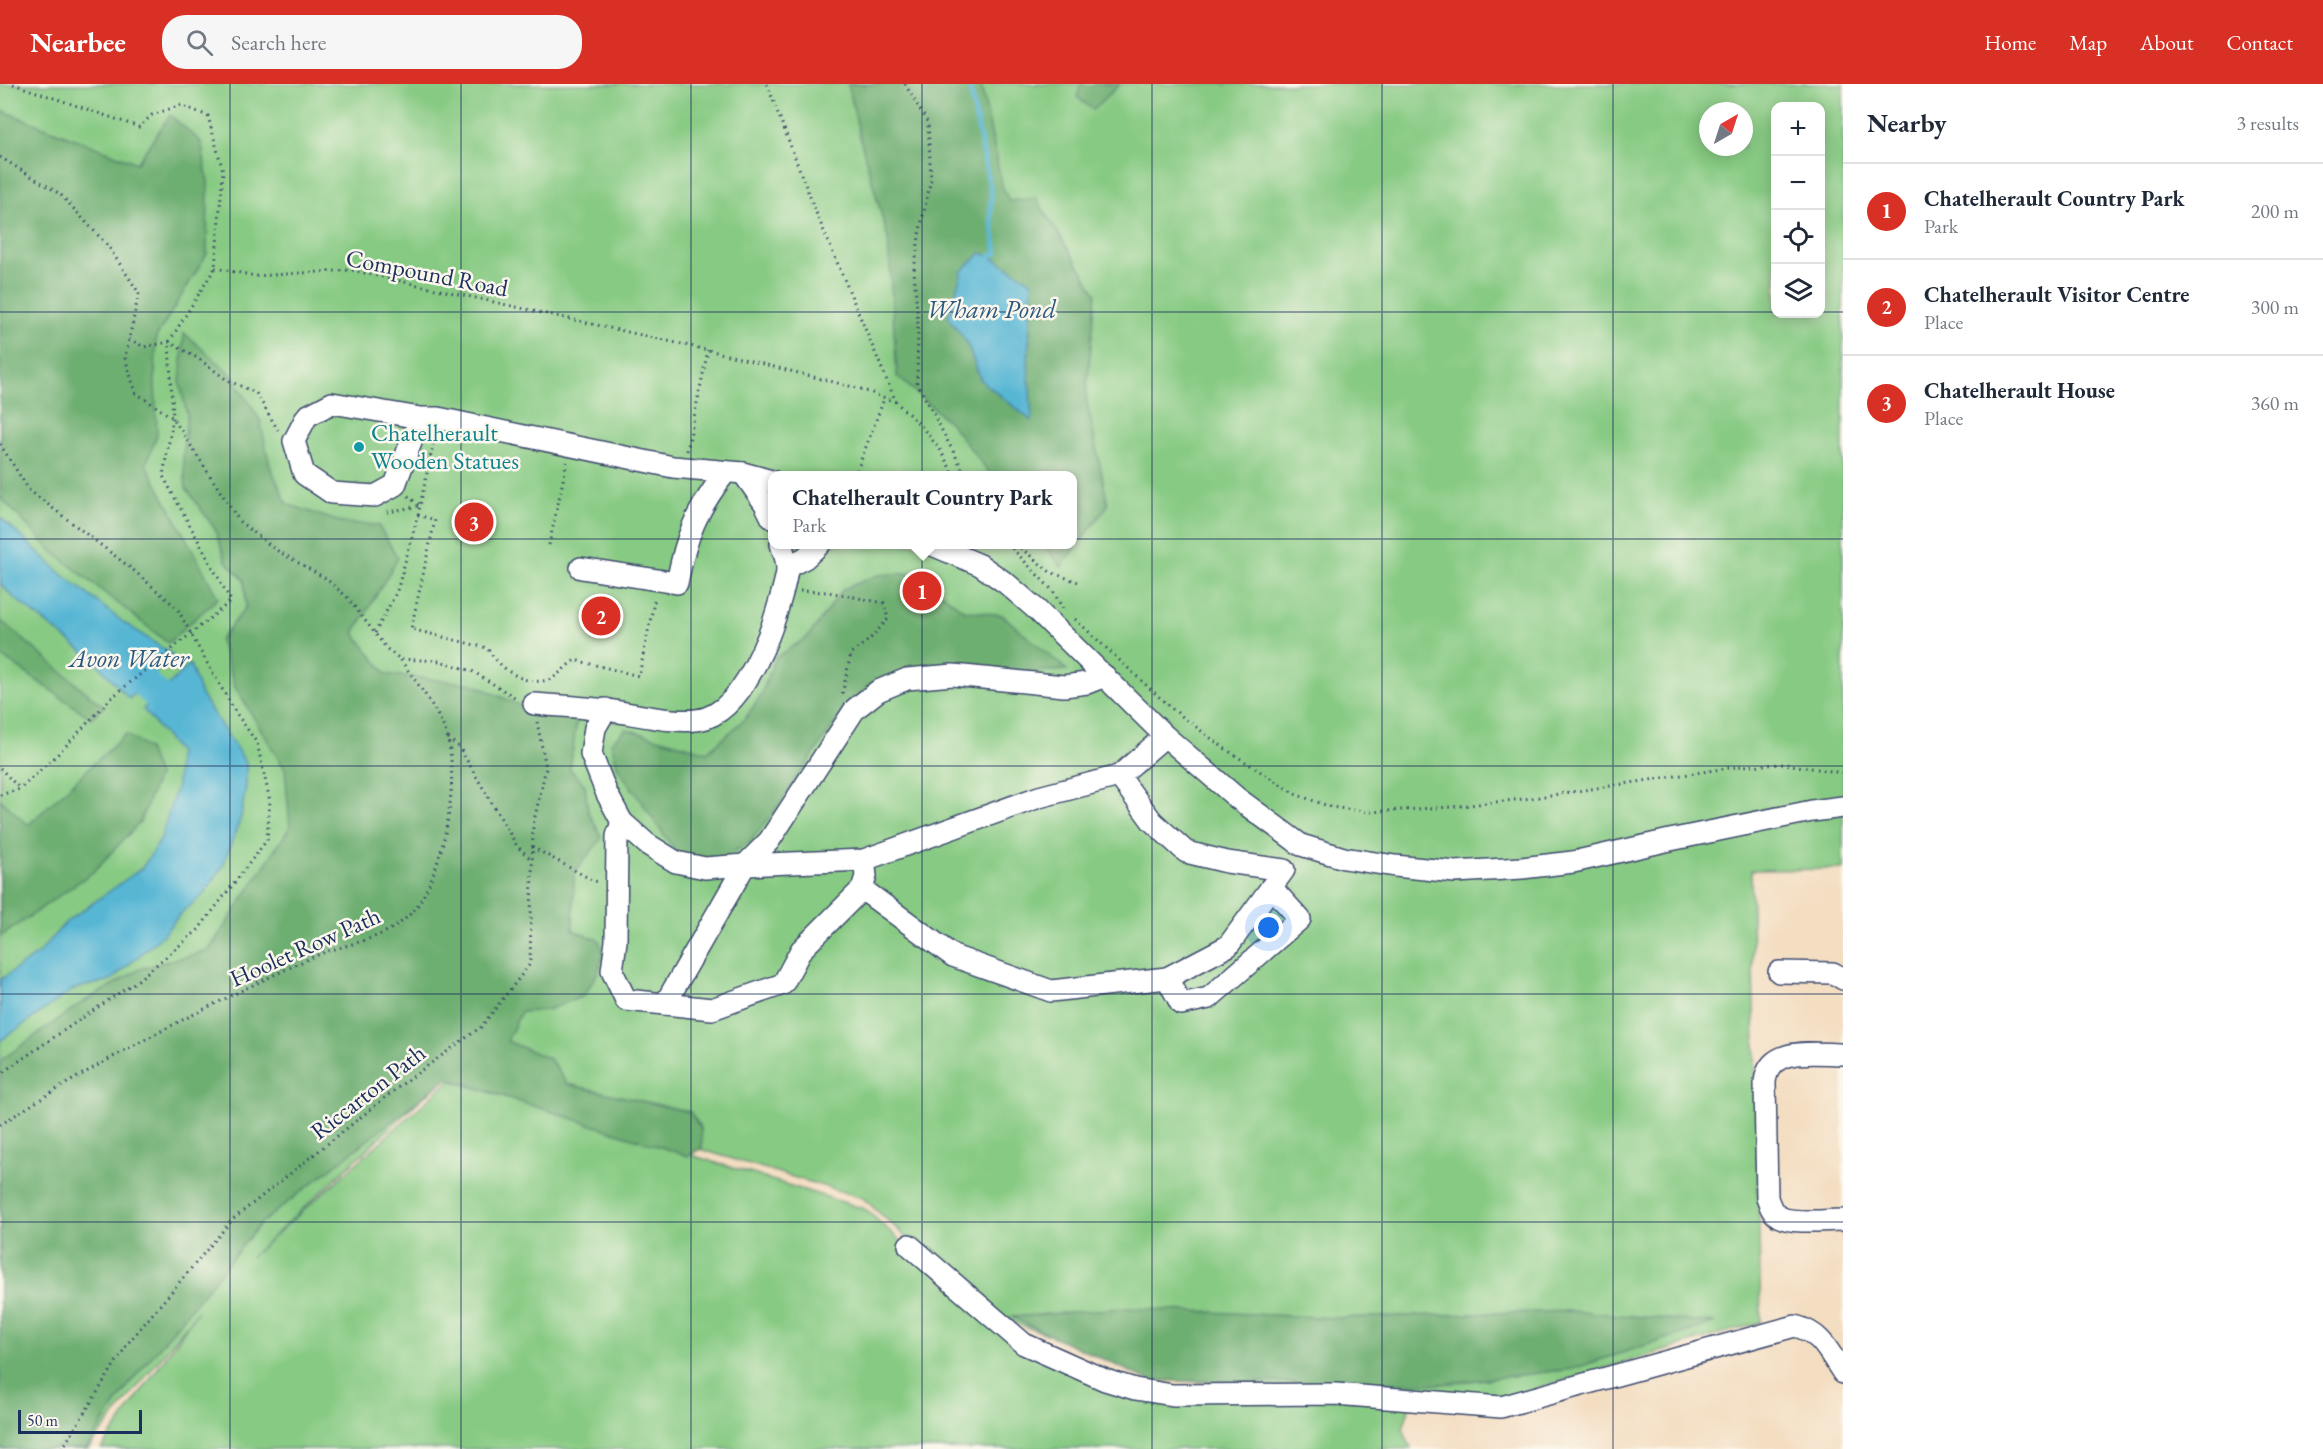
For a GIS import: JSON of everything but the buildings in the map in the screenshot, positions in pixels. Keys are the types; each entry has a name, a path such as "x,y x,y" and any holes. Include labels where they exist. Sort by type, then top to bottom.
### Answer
{"street":[{"path":"429,418 395,485 375,496 332,493 304,474 294,441 307,416 332,403 429,418 673,467 734,473 768,480"},
{"path":"734,473 765,504 768,510"},
{"path":"581,568 677,583 684,545 705,500 734,473"},
{"path":"534,704 606,710 687,721 707,718 722,708 741,687 763,649 788,567 783,549"},
{"path":"788,567 805,558 815,549"},
{"path":"942,549 980,565 1007,584 1165,736 1237,798 1301,845 1344,858 1395,867 1455,872 1573,862 1681,838 1843,807"},
{"path":"665,1004 745,865 769,841 855,709 878,691 907,680 952,675 1064,686 1087,683 1105,676"},
{"path":"606,710 595,728 591,754 607,794 622,822 647,844 676,862 705,868 864,860 1040,797 1119,776 1165,736"},
{"path":"862,889 953,956 1051,991 1167,978 1228,946 1284,870 1227,862 1186,852 1152,821 1119,776"},
{"path":"622,822 617,836 616,941 612,971 626,999 712,1009 783,984 801,950 862,889 866,876 864,860"},
{"path":"1167,978 1181,1004 1209,998 1300,919 1271,887"},
{"path":"1779,972 1833,973 1843,978"},
{"path":"1843,1054 1786,1055 1775,1060 1766,1071 1765,1082 1767,1198 1771,1209 1780,1218 1792,1220 1843,1220"},
{"path":"909,1245 1024,1344 1105,1380 1135,1389 1173,1395 1335,1394 1501,1407 1777,1329 1795,1326 1809,1330 1821,1340 1843,1373"}],"path":[{"path":"0,795 20,789 60,752 111,698 231,601 163,476 173,418 169,342 215,268 223,171 208,116 181,105 152,115 140,127 13,84"},
{"path":"767,84 815,210 896,402 922,427 951,471"},
{"path":"905,84 928,123 932,179 920,230 914,270 918,325 917,383 963,471"},
{"path":"0,157 60,194 108,246 139,293 125,358 136,393 173,418"},
{"name":"Compound Road","path":"215,268 256,276 351,270 708,350 861,388 896,402"},
{"path":"129,339 144,347"},
{"path":"687,449 708,350"},
{"path":"857,471 884,398"},
{"name":"Hoolet Row Path","path":"0,1125 50,1092 174,1025 310,958 386,934 413,910 432,880 442,843 452,789 452,759 446,737 431,704 400,659 387,649 347,597 324,578 276,550 240,522 173,418"},
{"path":"375,633 397,591 418,515 429,418"},
{"path":"0,444 29,490 132,569 177,608 201,654 257,743 270,801 267,840 198,930 138,980 0,1074"},
{"path":"549,545 571,445"},
{"path":"418,515 435,520 411,629 487,648 493,658 509,672 528,680 549,680 575,660 639,676 658,580"},
{"path":"1013,549 1053,591 1063,608 1172,708 1224,748 1295,794 1331,807 1368,812 1451,807 1532,798 1741,766 1785,764 1843,773"},
{"path":"1022,549 1050,572 1078,582"},
{"path":"781,591 828,592 884,603 888,619 869,640 851,653 842,691 845,723"},
{"path":"400,659 440,661 472,671 514,697 534,704"},
{"name":"Riccarton Path","path":"62,1449 128,1343 232,1220 401,1085 481,1027 530,964 532,825 546,768 534,704"},
{"path":"446,737 459,747 517,846 532,860"},
{"path":"0,768 20,789"},
{"path":"532,847 594,881 617,885"}],"green space":[{"path":"0,84 1843,84 1843,869 1751,870 1761,1322 1499,1400 1182,1381 991,1315 863,1198 452,1075 421,1099 251,1257 450,1080 865,1209 984,1316 1146,1387 1411,1402 1403,1429 1411,1449 101,1449 198,1311 88,1449 0,1449"},
{"path":"848,84 981,84 1002,186 1009,201 1036,198 1096,293 1086,397 1108,505 1077,546 1077,471 988,471 951,424 897,376 888,238 861,142","holes":["990,256 1032,282 1028,362 1031,420 981,380 966,341 948,317"]},
{"path":"1081,84 1120,84 1093,110 1077,97"},
{"path":"0,110 137,163 170,115 201,142 208,181 207,254 156,337 157,435 146,464 218,598 168,643 52,551 0,497"},
{"path":"184,333 230,373 260,420 270,466 287,504 343,523 378,525 398,558 354,633 386,674 473,684 530,710 577,719 570,769 585,785 588,811 602,838 574,873 573,930 599,940 604,953 598,972 584,996 547,1010 521,1012 507,1041 550,1059 567,1084 690,1112 701,1128 702,1148 688,1156 447,1078 260,1224 130,1383 86,1449 0,1449 0,1061 80,1004 140,969 209,950 290,827 285,769 235,687 220,640 246,607 244,580 226,561 215,529 186,488 183,457 187,414 180,384"},
{"path":"1047,549 1075,549 1061,567"},
{"path":"916,573 963,610 1002,615 1067,670 1033,672 959,668 849,703 773,813 750,842 720,860 680,858 618,768 611,742 626,729 707,752 745,719 761,695 775,658 808,637 843,589 878,575"},
{"path":"0,620 104,707 91,718 0,655"},
{"path":"126,734 148,749 158,776 140,822 93,872 0,937 0,799 28,825"},
{"path":"1123,1308 1337,1318 1572,1311 1715,1323 1572,1369 1443,1384 1150,1381 1011,1317"}],"water":[{"name":"Wham Pond","path":"981,253 990,256 1032,282 1028,362 1032,421 981,380 966,341 948,317 962,271"},
{"name":"Avon Water","path":"0,517 62,574 123,622 173,655 129,699 96,662 13,597 0,583"},
{"path":"190,664 201,695 246,763 246,785 241,817 223,866 204,894 180,914 162,936 111,980 74,989 0,1041 0,980 39,953 65,923 142,868 160,841 177,785 178,752 143,709"}],"waterway":[{"path":"969,84 991,192 991,216 997,253 990,256"},
{"name":"Avon Water","path":"116,656 187,724"}],"place":[{"name":"Chatelherault Wooden Statues","path":"359,447"},
{"name":"Chatelherault House","path":"474,522"},
{"name":"Chatelherault Country Park","path":"922,591"},
{"name":"Chatelherault Visitor Centre","path":"601,616"}]}
